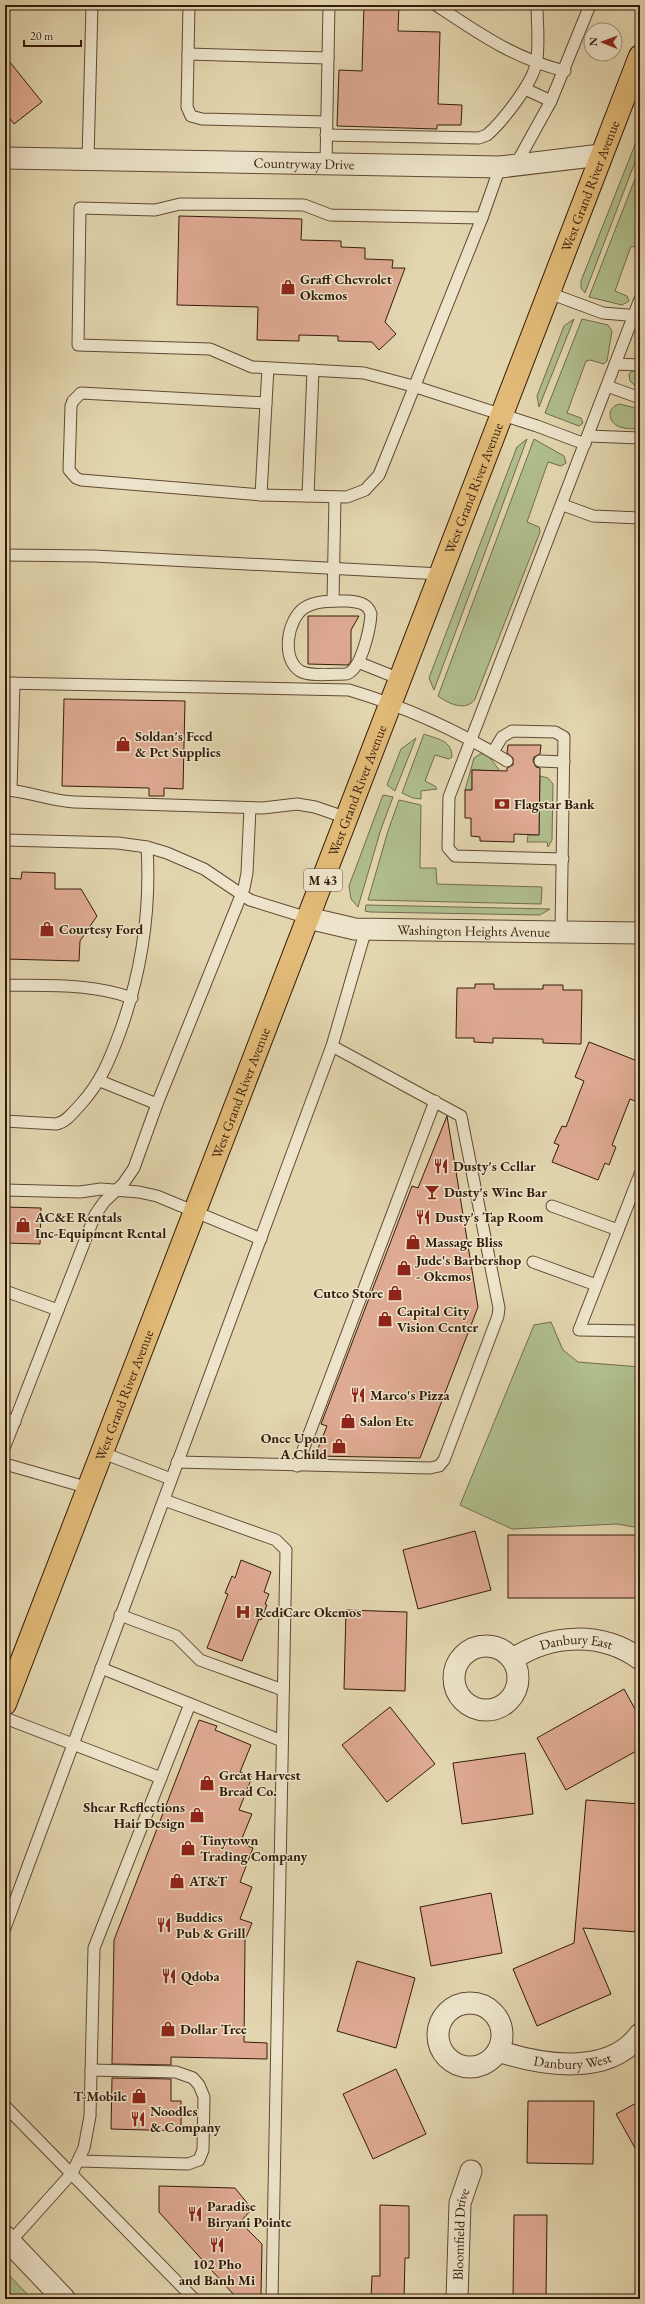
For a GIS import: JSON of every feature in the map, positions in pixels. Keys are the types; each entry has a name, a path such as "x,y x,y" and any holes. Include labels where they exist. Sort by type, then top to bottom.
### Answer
{"main road":[{"name":"West Grand River Avenue","path":"5,1707 640,56"}],"street":[{"name":"Countryway Drive","path":"5,158 507,166 602,156"},
{"name":"Washington Heights Avenue","path":"308,918 355,929 640,933"},
{"name":"Danbury East","path":"513,1659 536,1646 566,1639 582,1639 610,1644 640,1659"},
{"name":"Danbury West","path":"498,2051 532,2060 554,2063 593,2062 622,2051 634,2042 640,2034"},
{"name":"Bloomfield Drive","path":"457,2299 460,2203 471,2171"},
{"path":"8,2239 64,2299"}],"lane":[{"path":"88,159 92,5"},
{"path":"189,5 187,107 192,116 202,119 326,122"},
{"path":"326,163 329,5"},
{"path":"436,5 481,36 536,64 565,71"},
{"path":"326,135 479,138 490,133 525,88 536,64 537,5"},
{"path":"266,403 81,393 72,400 68,465 69,470 76,478 260,495 347,497 361,492 379,475 413,386 482,218 507,166 551,101 565,71 590,5"},
{"path":"188,54 328,58"},
{"path":"525,88 551,101"},
{"path":"482,218 330,215 301,205 180,204 155,210 80,208 78,345 210,349 252,367 364,373 413,386 586,440 640,438"},
{"path":"549,293 598,312 637,316"},
{"path":"563,859 458,856 450,851 448,844 449,797 563,505 615,364 637,316 640,299"},
{"path":"615,364 640,365"},
{"path":"260,495 268,368"},
{"path":"308,496 313,370"},
{"path":"607,386 640,398"},
{"path":"333,601 335,497"},
{"path":"563,505 593,516 640,518"},
{"path":"5,555 94,556 334,570 441,574"},
{"path":"333,601 359,603 370,610 370,620 360,663 355,670 346,674 307,673 300,670 292,661 289,637 295,617 309,606 333,601"},
{"path":"360,663 400,679"},
{"path":"347,818 307,805 250,808 70,802 30,792 8,790 9,683 349,690 391,703 471,738 507,761"},
{"path":"493,752 502,737 509,732 555,732 564,737 561,932"},
{"path":"540,762 564,762"},
{"path":"5,1446 10,1420 58,1310 95,1215 104,1202 118,1190 134,1168 157,1104 242,894 247,873 250,808"},
{"path":"5,840 118,843 147,847 167,852 204,869 255,902 308,918"},
{"path":"5,1121 60,1123 67,1119 100,1081 106,1070 132,998 146,924 148,872 147,847"},
{"path":"5,1928 332,1046 366,929"},
{"path":"5,985 87,987 103,989 132,998"},
{"path":"178,1462 430,1468 439,1466 444,1460 499,1310 464,1122 459,1114 435,1100 332,1046"},
{"path":"100,1081 157,1104"},
{"path":"297,1466 435,1100"},
{"path":"640,1174 579,1330 640,1331"},
{"path":"5,1190 80,1192 118,1190 153,1195 260,1239"},
{"path":"552,1206 618,1230"},
{"path":"533,1262 596,1285"},
{"path":"5,1291 58,1310"},
{"path":"103,1453 171,1479"},
{"path":"5,1464 89,1488"},
{"path":"164,1500 276,1540 283,1546 286,1554 272,2299"},
{"path":"120,1615 176,1636 200,1660 283,1690"},
{"path":"101,1668 282,1741"},
{"path":"8,2239 72,2173 79,2161 88,2132 94,1948 190,1704"},
{"path":"5,1707 72,1744 161,1778"},
{"path":"79,2161 194,2163 202,2156 203,2150 204,2102 201,2089 196,2081 181,2073 90,2070"},
{"path":"5,2106 194,2299"}],"green space":[{"path":"640,132 640,149 585,293 581,288 581,281"},
{"path":"640,166 640,249 631,246 615,291 627,296 629,301 622,305 589,297"},
{"path":"574,319 539,407 537,396 564,326"},
{"path":"582,319 608,325 612,331 607,361 604,364 590,360 586,361 567,413 581,418 583,423 579,426 545,413"},
{"path":"640,370 640,387 635,386 630,381 629,374 632,371"},
{"path":"619,404 640,409 640,429 622,428 613,422 610,412"},
{"path":"527,439 434,690 429,678 517,447"},
{"path":"534,439 564,456 566,463 561,466 548,462 527,522 539,527 540,532 475,699 467,705 462,706 452,704 438,696"},
{"path":"424,734 439,739 447,744 451,751 452,757 449,759 435,755 425,781 435,786 437,789 421,791 421,799 413,798 402,793"},
{"path":"416,738 395,791 387,785 401,749"},
{"path":"480,754 487,754 500,771 472,770 472,790 465,790 474,758"},
{"path":"540,776 548,778 553,784 552,840 548,847 547,842 527,842 528,835 539,835"},
{"path":"383,795 393,797 381,829 358,907 351,899 349,886"},
{"path":"399,800 421,805 420,868 436,868 437,884 542,887 541,904 368,900 388,831"},
{"path":"366,905 550,909 540,915 370,912 365,911"},
{"path":"551,1322 563,1350 578,1362 640,1367 640,1528 617,1524 512,1529 460,1505 534,1325"},
{"path":"5,2271 32,2299 13,2299 5,2290"}],"building":[{"path":"364,5 399,5 398,31 440,32 438,104 462,105 461,125 437,125 437,129 337,126 339,70 362,71"},
{"path":"5,56 42,102 14,124 5,112"},
{"name":"Graff Chevrolet Okemos","path":"179,216 302,219 301,240 341,241 341,247 365,248 365,259 393,260 392,268 405,268 385,322 396,334 379,350 372,342 338,341 338,336 299,335 299,341 257,340 258,307 177,305"},
{"path":"308,616 359,616 351,630 351,661 348,665 308,664"},
{"name":"Soldan's Feed & Pet Supplies","path":"64,699 185,701 183,789 164,788 164,796 149,796 149,788 62,786"},
{"name":"Flagstar Bank","path":"508,745 541,745 540,754 534,757 533,761 536,767 540,768 539,835 514,834 514,842 480,841 480,837 471,836 471,818 465,818 465,790 472,790 472,770 507,771 507,768 513,765 513,758 507,753"},
{"name":"Courtesy Ford","path":"22,872 55,873 55,889 81,889 97,916 80,941 79,961 5,959 5,878 21,879"},
{"path":"475,984 494,984 494,989 543,989 543,985 563,985 563,990 582,990 581,1044 543,1043 543,1039 493,1038 493,1043 474,1042 474,1038 456,1038 457,988 475,988"},
{"path":"589,1042 640,1062 640,1103 630,1099 612,1145 616,1147 609,1165 605,1163 598,1180 552,1162 559,1145 554,1143 562,1126 566,1127 584,1081 575,1077"},
{"path":"447,1116 478,1307 420,1458 315,1456 327,1426 321,1424 412,1186 418,1188"},
{"name":"AC&E Rentals Inc-Equipment Rental","path":"5,1207 41,1208 40,1244 5,1243"},
{"path":"475,1531 491,1590 418,1609 403,1550"},
{"path":"508,1535 637,1535 637,1598 508,1598"},
{"name":"RediCare Okemos","path":"241,1560 271,1572 264,1592 269,1594 265,1604 267,1605 261,1620 259,1619 242,1661 207,1648 228,1594 225,1593 232,1576 235,1578"},
{"path":"346,1610 407,1612 405,1691 344,1689"},
{"path":"624,1689 640,1718 640,1749 566,1790 537,1738"},
{"path":"390,1707 435,1764 387,1802 342,1745"},
{"path":"199,1720 217,1726 215,1730 251,1745 240,1772 252,1777 239,1810 252,1814 240,1843 253,1848 240,1882 252,1887 240,1919 252,1923 245,1940 244,2042 267,2043 267,2059 171,2057 171,2065 112,2064 114,1940"},
{"path":"525,1753 533,1814 462,1824 453,1763"},
{"path":"586,1800 640,1804 640,1893 637,1932 583,1928 611,1994 537,2026 513,1969 574,1943"},
{"path":"491,1893 502,1953 431,1966 420,1907"},
{"path":"357,1961 415,1978 396,2048 337,2031"},
{"path":"396,2069 426,2134 373,2159 343,2094"},
{"path":"112,2078 171,2079 171,2101 181,2101 181,2131 111,2129"},
{"path":"528,2101 594,2101 593,2164 527,2163"},
{"path":"640,2101 640,2157 616,2114"},
{"path":"159,2186 235,2188 252,2209 240,2222 262,2244 261,2296 234,2295 159,2212"},
{"path":"380,2205 409,2206 409,2258 405,2258 404,2299 371,2299 372,2276 380,2276"},
{"path":"514,2215 547,2215 546,2299 513,2299"}],"place":[{"name":"Graff Chevrolet Okemos","path":"288,287"},
{"name":"Soldan's Feed & Pet Supplies","path":"123,744"},
{"name":"Flagstar Bank","path":"502,804"},
{"name":"Courtesy Ford","path":"47,929"},
{"name":"Dusty's Cellar","path":"441,1166"},
{"name":"Dusty's Wine Bar","path":"432,1192"},
{"name":"Dusty's Tap Room","path":"423,1217"},
{"name":"AC&E Rentals Inc-Equipment Rental","path":"23,1225"},
{"name":"Massage Bliss","path":"413,1242"},
{"name":"Jude's Barbershop - Okemos","path":"404,1268"},
{"name":"Cutco Store","path":"395,1293"},
{"name":"Capital City Vision Center","path":"385,1319"},
{"name":"Marco's Pizza","path":"358,1395"},
{"name":"Salon Etc","path":"348,1421"},
{"name":"Once Upon A Child","path":"339,1446"},
{"name":"RediCare Okemos","path":"243,1612"},
{"name":"Great Harvest Bread Co.","path":"207,1783"},
{"name":"Shear Reflections Hair Design","path":"197,1815"},
{"name":"Tinytown Trading Company","path":"188,1848"},
{"name":"AT&T","path":"177,1881"},
{"name":"Buddies Pub & Grill","path":"164,1925"},
{"name":"Qdoba","path":"169,1976"},
{"name":"Dollar Tree","path":"168,2029"},
{"name":"T-Mobile","path":"139,2096"},
{"name":"Noodles & Company","path":"138,2119"},
{"name":"Paradise Biryani Pointe","path":"195,2214"},
{"name":"102 Pho and Banh Mi","path":"217,2245"}]}
